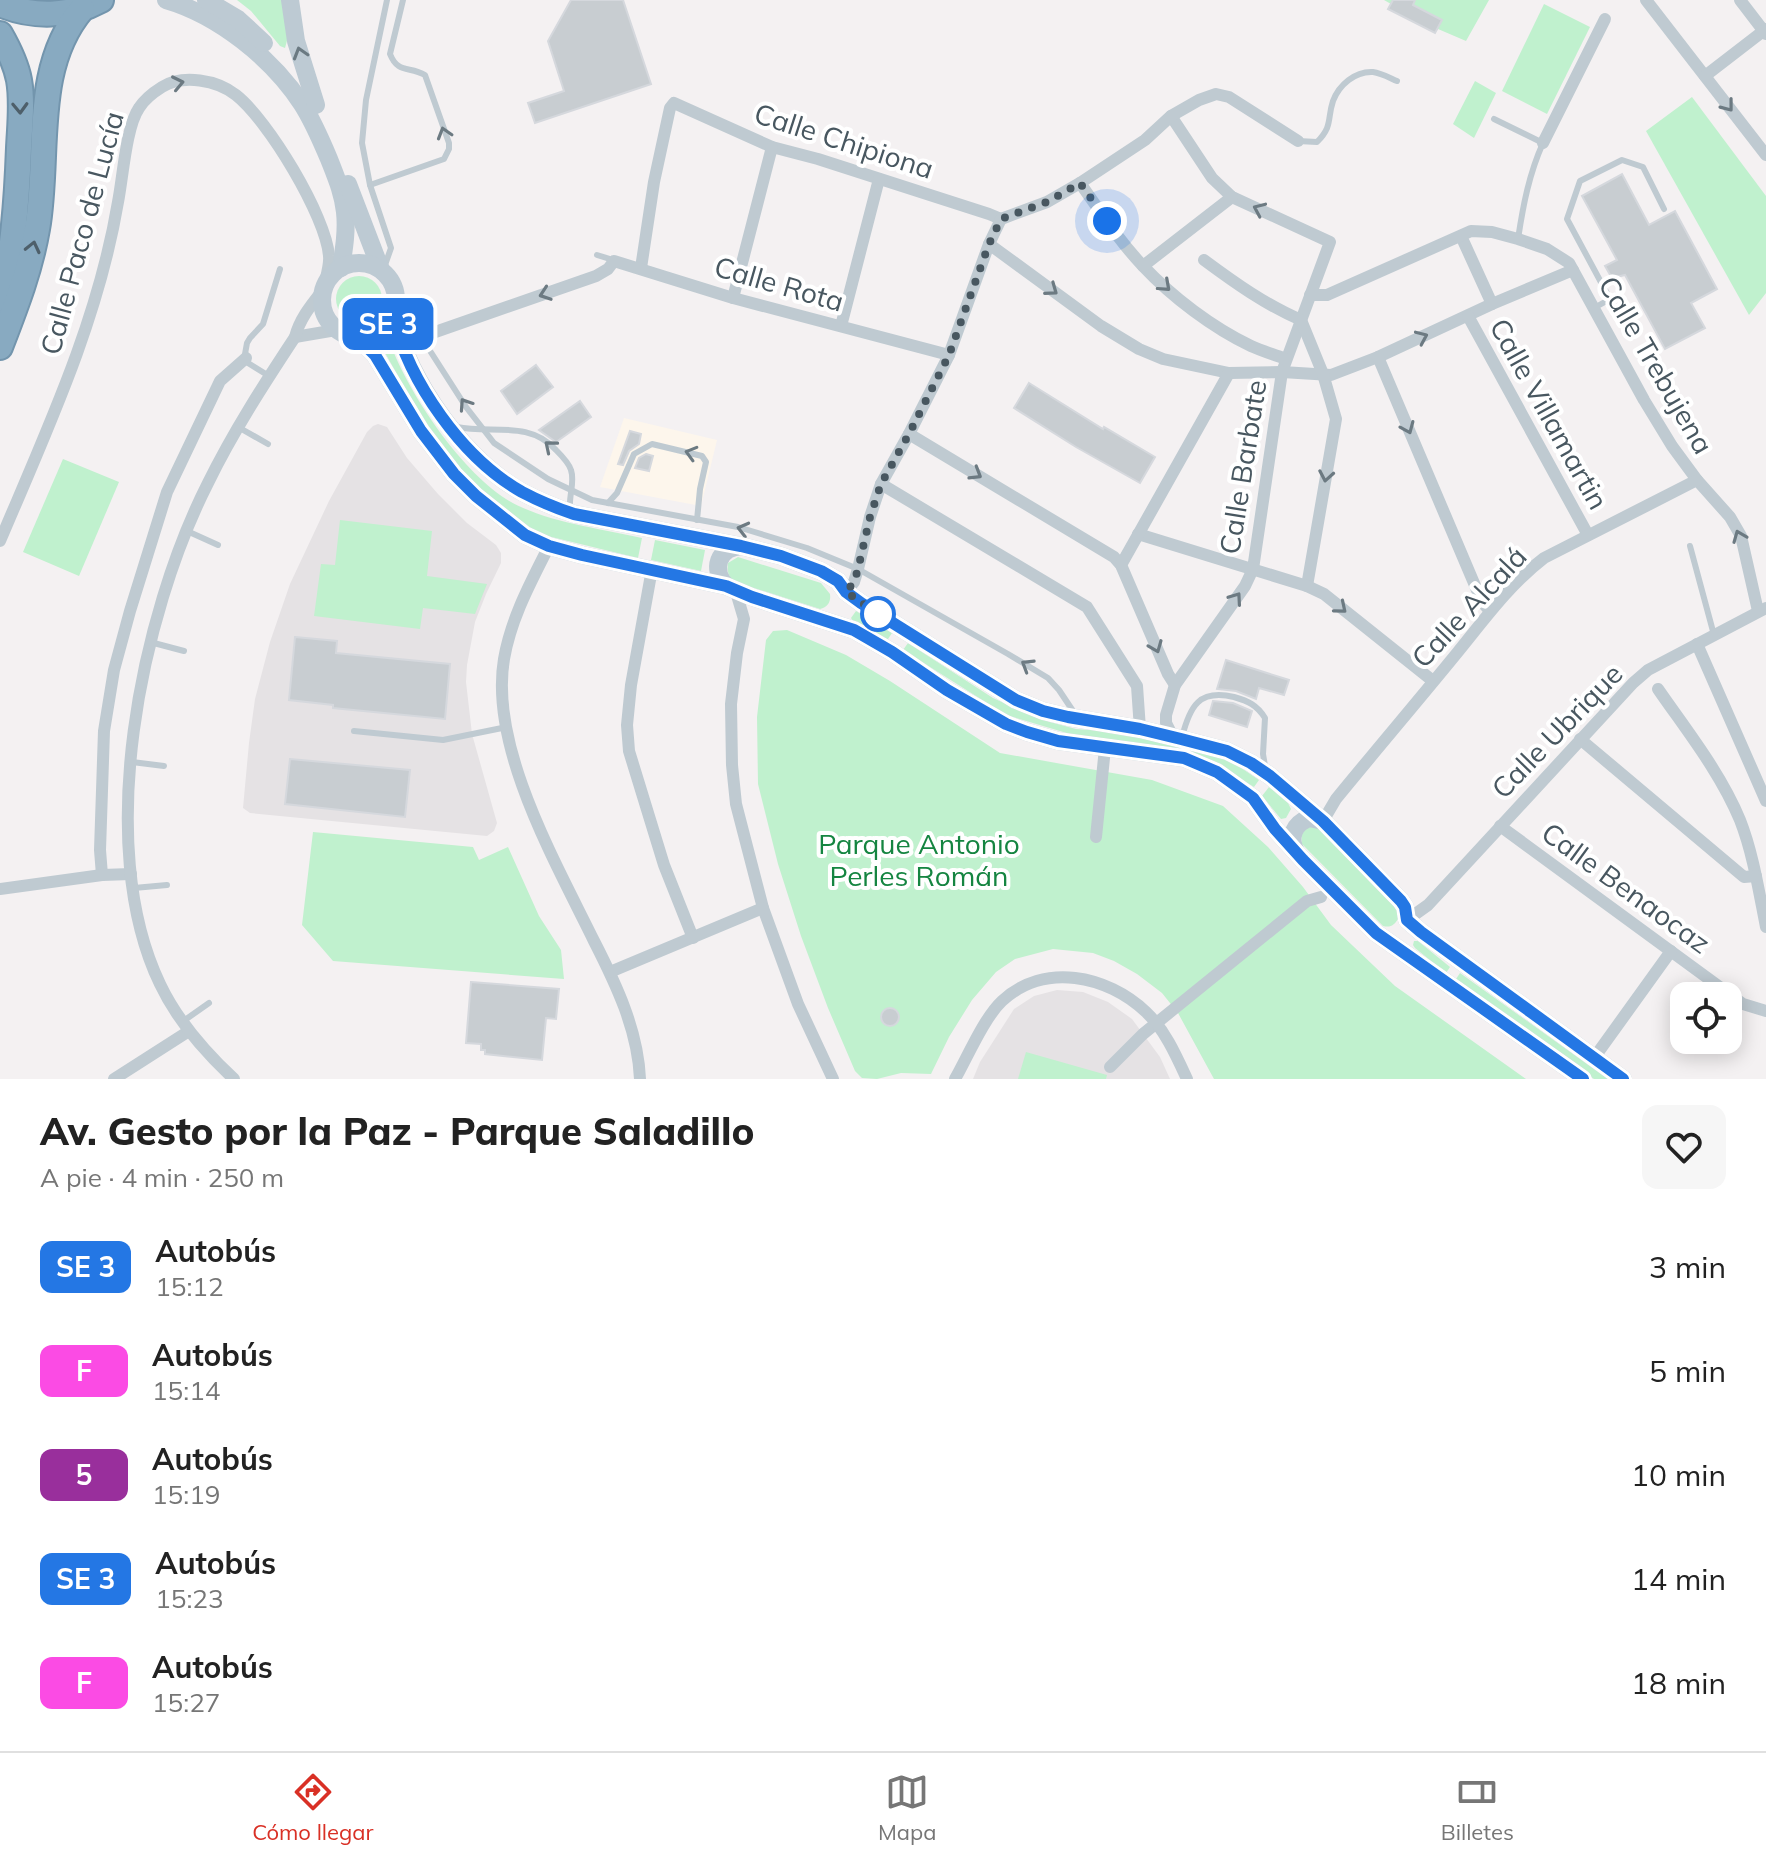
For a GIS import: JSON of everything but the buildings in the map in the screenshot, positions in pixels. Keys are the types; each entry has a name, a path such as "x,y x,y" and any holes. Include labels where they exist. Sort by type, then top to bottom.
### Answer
{"highway":[{"path":"0,4 40,14 63,13 98,3"},
{"path":"0,347 24,285 38,229 51,74 70,23 98,3"},
{"path":"0,34 19,80 21,114 18,193 8,274 0,307"}],"main road":[{"path":"166,0 209,17 246,42 301,103 319,135 340,187 345,214 341,268"},
{"path":"206,0 238,19 265,43 316,105"},
{"path":"290,0 296,41 316,105 382,271"},
{"path":"395,310 388,325 379,332 369,337 346,336 336,330 325,316 322,307 324,288 331,275 352,264 363,263 382,271 396,292 395,310 401,342 429,400 483,462 511,485 574,514 741,546 821,571 838,581 846,592 1016,700 1043,711 1080,720 1140,729 1227,751 1251,763 1323,821 1401,901 1407,920 1401,931 1389,937 1376,933"},
{"path":"358,338 375,355 421,431 454,474 525,535 549,546 582,555 731,589 854,630 1006,724 1058,741 1184,758 1217,772 1253,798 1275,829 1376,933 1583,1079"},
{"path":"731,589 718,574 719,560 728,549 741,546"},
{"path":"825,621 843,612 846,592"},
{"path":"1296,852 1292,838 1297,825 1310,818 1323,821"},
{"path":"1407,920 1623,1079"}],"street":[{"path":"1646,0 1766,155"},
{"path":"1705,76 1765,31 1740,0"},
{"path":"1543,143 1605,19"},
{"name":"Calle Paco de Lucía","path":"0,541 81,344 116,213 134,118 140,107 160,88 171,82 208,82 234,93 259,118 286,158 321,222 330,258 324,288"},
{"path":"846,592 854,582 881,484 949,355 1001,219 1047,202 1080,183 1145,140 1171,116 1216,94 1229,97 1298,141"},
{"name":"Calle Chipiona","path":"641,268 654,182 670,108 674,103 772,147 1001,219"},
{"path":"1143,266 1232,197 1212,178 1171,116"},
{"path":"733,298 772,147"},
{"path":"841,326 879,179"},
{"path":"1080,183 1143,266 1195,312 1284,365 1323,374 1331,375 1378,357 1573,270 1569,263 1547,249 1492,232 1471,231 1327,295 1310,295"},
{"name":"Calle Barbate","path":"1175,685 1245,586 1253,569 1284,365 1330,242 1232,197"},
{"path":"1461,236 1492,304"},
{"path":"989,244 1101,326 1139,349 1163,359 1229,373 1284,365"},
{"path":"1204,260 1243,289 1301,320 1323,374 1336,419 1307,586"},
{"path":"401,342 596,276 614,261"},
{"name":"Calle Rota","path":"614,261 733,298 949,355"},
{"name":"Calle Trebujena","path":"1573,270 1672,446 1730,517 1741,536 1762,609"},
{"path":"234,1079 186,1026 169,1002 149,959 131,874 128,832 130,762 140,684 150,642 187,531 207,484 238,427 295,337 308,309 324,288"},
{"name":"Calle Villamartin","path":"1468,316 1588,535"},
{"path":"295,337 336,330"},
{"path":"1378,357 1482,602 1490,611"},
{"path":"102,875 104,731 114,670 130,611 167,492 220,381 246,358"},
{"path":"1121,565 1229,373"},
{"path":"909,434 1114,557 1121,565 1175,685 1166,723 1177,738"},
{"name":"Calle Alcalá","path":"1323,821 1336,799 1525,572 1544,558 1697,480"},
{"path":"881,484 1087,607 1137,686 1140,729"},
{"path":"1138,534 1324,594 1433,681"},
{"path":"549,546 514,620 504,660 503,693 509,740 527,798 545,841 610,972 629,1021 640,1079"},
{"path":"652,569 631,685 627,725 629,751 664,865 693,938"},
{"path":"731,589 744,619"},
{"path":"771,604 752,611 744,619 737,653 731,704 736,804 763,908 798,1004 833,1079"},
{"name":"Calle Ubrique","path":"1407,920 1428,905 1614,701 1648,670 1762,609"},
{"path":"1697,644 1766,801"},
{"path":"1658,689 1717,774 1740,821 1756,876 1766,927"},
{"path":"1580,739 1744,877 1756,876"},
{"path":"1096,837 1105,748"},
{"name":"Calle Benaocaz","path":"1500,826 1743,1004 1766,1011"},
{"path":"0,889 131,874"},
{"path":"1110,1067 1156,1024 1307,901 1321,897"},
{"path":"610,972 763,908"},
{"path":"1594,1058 1671,951"},
{"path":"955,1079 1001,1002 1032,981 1047,977 1076,977 1110,987 1131,999 1156,1024 1173,1049 1187,1079"},
{"path":"114,1079 186,1026"}],"lane":[{"path":"382,271 391,248 370,185 362,143 366,100 387,0"},
{"path":"370,185 444,159 449,149 425,75 400,68 390,54 403,0"},
{"path":"1298,141 1317,142 1324,136 1338,91 1352,77 1375,72 1397,81"},
{"path":"1494,119 1543,143 1533,166 1518,239"},
{"path":"1610,299 1567,219 1580,181 1622,160 1643,167 1664,209"},
{"name":"Calle Rota","path":"597,255 614,261"},
{"path":"269,377 248,363 247,343 263,324 280,269"},
{"path":"1594,308 1619,294 1630,317"},
{"path":"395,310 421,337 466,407 494,443 548,479 592,500 738,527 807,548 858,569 1048,678 1080,720"},
{"path":"448,425 466,429 511,429 532,433 551,444 571,469 569,505 574,514"},
{"path":"238,427 268,444"},
{"path":"608,503 617,493 634,454 652,444 705,458 697,520"},
{"path":"187,531 218,545"},
{"path":"1690,546 1714,635"},
{"path":"150,642 184,651"},
{"path":"1177,738 1189,713 1201,699 1223,695 1247,700 1265,718 1263,754 1270,776"},
{"path":"354,731 443,740 507,727"},
{"path":"130,762 164,766"},
{"path":"133,888 167,885"},
{"path":"186,1026 209,1003"}],"shaded area":[{"path":"624,418 717,440 701,506 600,487"},
{"path":"378,424 387,427 407,458 438,494 467,523 496,545 501,553 501,563 475,622 466,682 472,734 497,823 494,831 487,836 250,813 243,808 255,699 290,584 329,501 367,432"},
{"path":"1057,990 1083,992 1108,1002 1132,1019 1160,1057 1170,1079 973,1079 980,1062 1014,1009 1034,996"}],"green space":[{"path":"237,0 283,0 288,37 285,48 251,11"},
{"path":"1384,0 1489,0 1466,41 1438,29 1435,33 1388,9 1391,4"},
{"path":"1544,4 1590,27 1547,114 1502,91"},
{"path":"1475,81 1496,93 1474,138 1453,124"},
{"path":"1692,97 1766,196 1766,293 1749,315 1646,131"},
{"path":"359,276 376,282 382,299 376,316 359,322 342,316 336,299 342,282"},
{"path":"388,337 420,403 452,448 488,486 506,499 537,513 642,538 638,558 539,534 482,492 418,412 379,342"},
{"path":"63,459 119,482 79,576 23,552"},
{"path":"340,520 432,531 427,576 487,584 475,614 423,608 420,629 314,616 321,564 335,565"},
{"path":"655,540 705,550 701,571 651,560"},
{"path":"738,557 821,583 830,594 828,604 820,609 735,582 728,574 728,563"},
{"path":"856,611 892,633 886,642 853,621 851,618"},
{"name":"Parque Antonio Perles Román","path":"787,630 846,655 1000,753 1152,780 1223,806 1268,847 1331,925 1395,986 1526,1079 1214,1079 1178,1013 1162,993 1114,961 1093,953 1053,949 1015,959 996,972 972,1000 931,1074 901,1073 877,1079 862,1078 855,1071 801,936 778,864 758,784 757,717 766,640 773,631"},
{"path":"908,643 993,698 1050,722 1202,749 1237,765 1259,780 1254,787 1212,762 1070,734 1006,715 903,650"},
{"path":"1269,787 1288,803 1291,809 1286,818 1281,819 1262,796"},
{"path":"1314,826 1320,828 1397,909 1398,919 1394,924 1383,926 1302,844 1301,833"},
{"path":"313,832 473,847 479,860 508,847 539,916 561,950 564,979 333,961 302,925"},
{"path":"1414,941 1450,967 1446,973 1415,948"},
{"path":"1460,973 1608,1079 1594,1079 1458,983 1456,979"},
{"path":"1026,1052 1107,1075 1106,1079 1018,1079"}],"bus line":[{"path":"1583,1079 1376,933 1303,860 1253,798 1217,772 1184,758 1058,741 1027,732 1006,724 947,690 854,630 736,592 726,586 582,555 549,546 525,535 454,474 421,431 375,355 358,338 379,332 393,316 408,360 429,400 450,428 502,478 551,506 574,514 781,556 838,581 846,592 861,603 1016,700 1043,711 1140,729 1227,751 1251,763 1323,821 1401,901 1407,920 1421,932 1623,1079"}],"route":[{"path":"878,614 883,617 846,592 854,582 881,484 949,355 1001,219 1047,202 1080,183 1107,221"}]}
